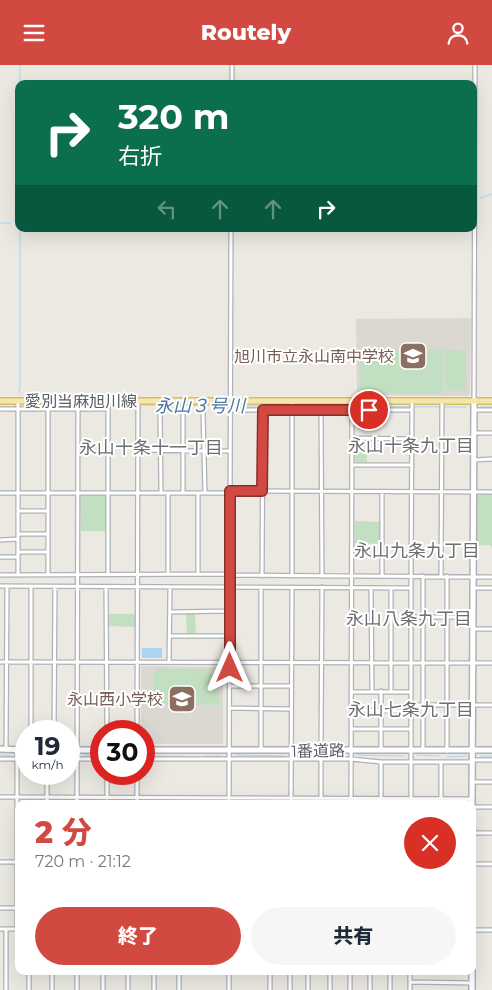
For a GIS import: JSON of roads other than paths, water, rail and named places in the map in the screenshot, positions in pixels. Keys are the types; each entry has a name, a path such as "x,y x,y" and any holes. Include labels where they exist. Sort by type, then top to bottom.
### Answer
{"main road":[{"name":"愛別当麻旭川線","path":"0,401 48,405 183,404 230,401 292,406 412,406 492,401"}],"street":[{"path":"232,65 232,80"},
{"path":"475,65 475,80"},
{"path":"229,798 231,232"},
{"path":"472,800 475,232"},
{"path":"18,401 18,575"},
{"path":"137,720 138,404"},
{"path":"183,404 183,493"},
{"path":"441,576 442,404"},
{"path":"48,405 48,575"},
{"path":"0,409 48,405 108,405 108,575"},
{"path":"76,720 78,405"},
{"path":"231,410 263,410 292,406 322,410 352,406 412,406 411,799"},
{"path":"292,406 292,576"},
{"path":"351,799 352,406"},
{"path":"262,576 263,410"},
{"path":"322,410 322,576"},
{"path":"474,410 492,410"},
{"path":"160,411 161,493"},
{"path":"203,412 205,493"},
{"path":"474,433 492,433"},
{"path":"352,438 412,439"},
{"path":"138,450 230,451"},
{"path":"474,460 492,459"},
{"path":"352,465 412,465"},
{"path":"382,492 382,576"},
{"path":"0,493 492,492"},
{"path":"168,493 168,573"},
{"path":"198,493 198,574"},
{"path":"18,511 48,511"},
{"path":"18,533 48,534"},
{"path":"0,539 18,539"},
{"path":"18,552 48,552"},
{"path":"0,557 18,557"},
{"path":"0,575 138,575 168,573 262,576 492,577"},
{"path":"423,576 423,751"},
{"path":"447,577 447,751"},
{"path":"0,586 411,588"},
{"path":"6,586 6,750"},
{"path":"30,720 31,587"},
{"path":"54,720 55,587"},
{"path":"106,587 107,720"},
{"path":"169,662 170,587"},
{"path":"291,799 292,587"},
{"path":"321,751 322,587"},
{"path":"261,588 261,750"},
{"path":"372,588 372,691"},
{"path":"391,588 391,692"},
{"path":"473,588 492,588"},
{"path":"170,612 230,611"},
{"path":"411,617 473,617"},
{"path":"473,629 492,629"},
{"path":"169,636 230,636"},
{"path":"0,661 492,663"},
{"path":"230,686 291,686"},
{"path":"351,691 411,692"},
{"path":"381,691 381,750"},
{"path":"411,705 492,705"},
{"path":"229,708 291,709"},
{"path":"351,710 411,711"},
{"path":"351,729 411,729"},
{"path":"0,749 15,750"},
{"name":"1番道路","path":"155,750 492,751"},
{"path":"0,759 15,759"},
{"path":"155,759 351,759 381,762 492,760"},
{"path":"321,759 321,799"},
{"path":"381,762 381,799"},
{"path":"441,762 441,800"},
{"path":"472,782 492,782"},
{"path":"18,785 18,797"},
{"path":"47,785 47,798"},
{"path":"77,785 77,798"},
{"path":"107,785 107,798"},
{"path":"137,785 137,798"},
{"path":"0,797 426,800"},
{"path":"476,804 492,807"},
{"path":"476,833 492,833"},
{"path":"0,862 15,863"},
{"path":"476,864 492,864"},
{"path":"0,908 15,908"},
{"path":"0,929 15,929"},
{"path":"6,929 6,990"},
{"path":"476,930 492,930"},
{"path":"29,975 29,990"},
{"path":"52,975 52,990"},
{"path":"77,975 77,990"},
{"path":"103,975 103,990"},
{"path":"128,975 128,990"},
{"path":"154,975 154,990"},
{"path":"179,975 179,990"},
{"path":"229,975 229,990"},
{"path":"270,975 270,990"},
{"path":"290,975 290,990"},
{"path":"308,975 308,990"},
{"path":"330,975 330,990"},
{"path":"350,975 350,990"},
{"path":"370,975 370,990"},
{"path":"390,975 390,990"},
{"path":"410,975 410,990"},
{"path":"472,975 472,990"},
{"path":"410,982 472,983"}],"water":[{"path":"142,648 162,648 162,658 142,658"}],"waterway":[{"path":"20,65 20,80"},
{"path":"480,198 492,194"},
{"path":"0,223 11,223"},
{"path":"19,393 20,232"},
{"name":"永山３号川","path":"23,405 76,405"},
{"name":"永山３号川","path":"80,405 136,405"},
{"name":"永山３号川","path":"140,405 228,406"},
{"name":"永山３号川","path":"232,406 466,407"},
{"name":"永山３号川","path":"0,407 7,407"},
{"name":"永山３号川","path":"481,407 492,407"},
{"path":"0,755 10,755"},
{"path":"83,755 90,755"},
{"path":"236,755 285,756"},
{"path":"297,756 344,755"},
{"path":"357,755 404,756"},
{"path":"417,755 439,756"},
{"path":"155,756 184,756"},
{"path":"206,756 220,756"},
{"path":"447,757 466,756"},
{"path":"480,756 492,756"}],"place":[{"name":"旭川市立永山南中学校","path":"413,356"},
{"name":"永山西小学校","path":"182,699"}],"district":[{"name":"永山十条九丁目","path":"411,446"},
{"name":"永山十条十一丁目","path":"151,448"},
{"name":"永山九条九丁目","path":"417,551"},
{"name":"永山八条九丁目","path":"409,619"},
{"name":"永山七条九丁目","path":"411,710"}]}
